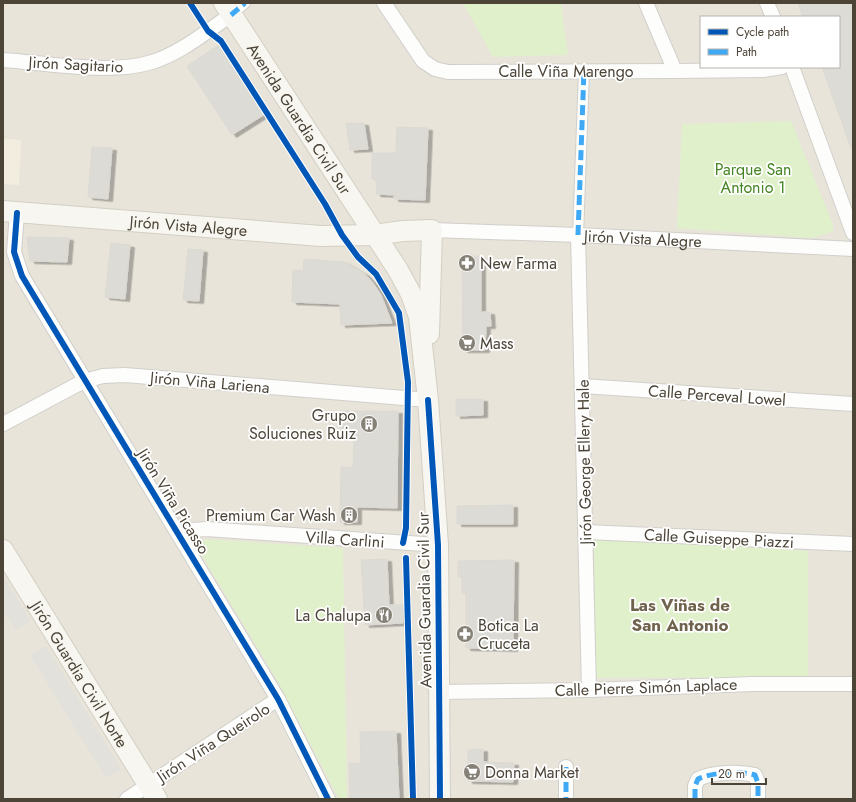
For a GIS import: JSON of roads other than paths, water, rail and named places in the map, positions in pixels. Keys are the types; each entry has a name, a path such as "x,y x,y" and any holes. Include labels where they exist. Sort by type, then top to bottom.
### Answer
{"main road":[{"name":"Avenida Guardia Civil Sur","path":"233,7 411,294 419,317 428,400 438,545 440,799"},
{"name":"Jirón Vista Alegre","path":"10,212 321,236 374,235"},
{"name":"Avenida Guardia Civil Sur","path":"428,400 432,230"},
{"path":"374,235 403,231 432,230"},
{"name":"Jirón Guardia Civil Norte","path":"3,550 153,792"}],"street":[{"name":"Calle Viña Marengo","path":"384,3 423,61 435,69 448,72 763,70 776,68"},
{"path":"646,3 675,71"},
{"path":"767,3 773,16"},
{"name":"Jirón Sagitario","path":"3,60 108,68 133,66 153,62 177,50 233,7"},
{"path":"792,68 853,234"},
{"path":"578,235 584,70"},
{"name":"Jirón Viña Picasso","path":"10,212 14,252 17,265 84,381 181,536 278,699 328,799"},
{"name":"Jirón Vista Alegre","path":"432,230 578,235 853,249"},
{"name":"Jirón George Ellery Hale","path":"578,235 589,690"},
{"name":"Jirón Viña Lariena","path":"3,424 84,381 103,376 125,375 428,400"},
{"name":"Calle Perceval Lowel","path":"582,386 853,404"},
{"name":"Villa Carlini","path":"181,536 192,530 206,529 438,545"},
{"name":"Calle Guiseppe Piazzi","path":"586,532 853,544"},
{"name":"Calle Pierre Simón Laplace","path":"439,692 589,690 753,684 853,684"},
{"name":"Jirón Viña Queirolo","path":"127,799 153,792 278,699"},
{"path":"566,768 566,799"},
{"path":"695,799 695,786 698,779 706,775 748,773 755,775 758,782 758,799"}],"place":[{"name":"New Farma","path":"467,263"},
{"name":"Mass","path":"467,343"},
{"name":"Grupo Soluciones Ruiz","path":"369,424"},
{"name":"Premium Car Wash","path":"349,515"},
{"name":"La Chalupa","path":"384,615"},
{"name":"Botica La Cruceta","path":"465,634"},
{"name":"Donna Market","path":"472,772"}],"district":[{"name":"Las Viñas de San Antonio","path":"680,615"}],"park label":[{"name":"Parque San Antonio 1","path":"753,178"}]}
